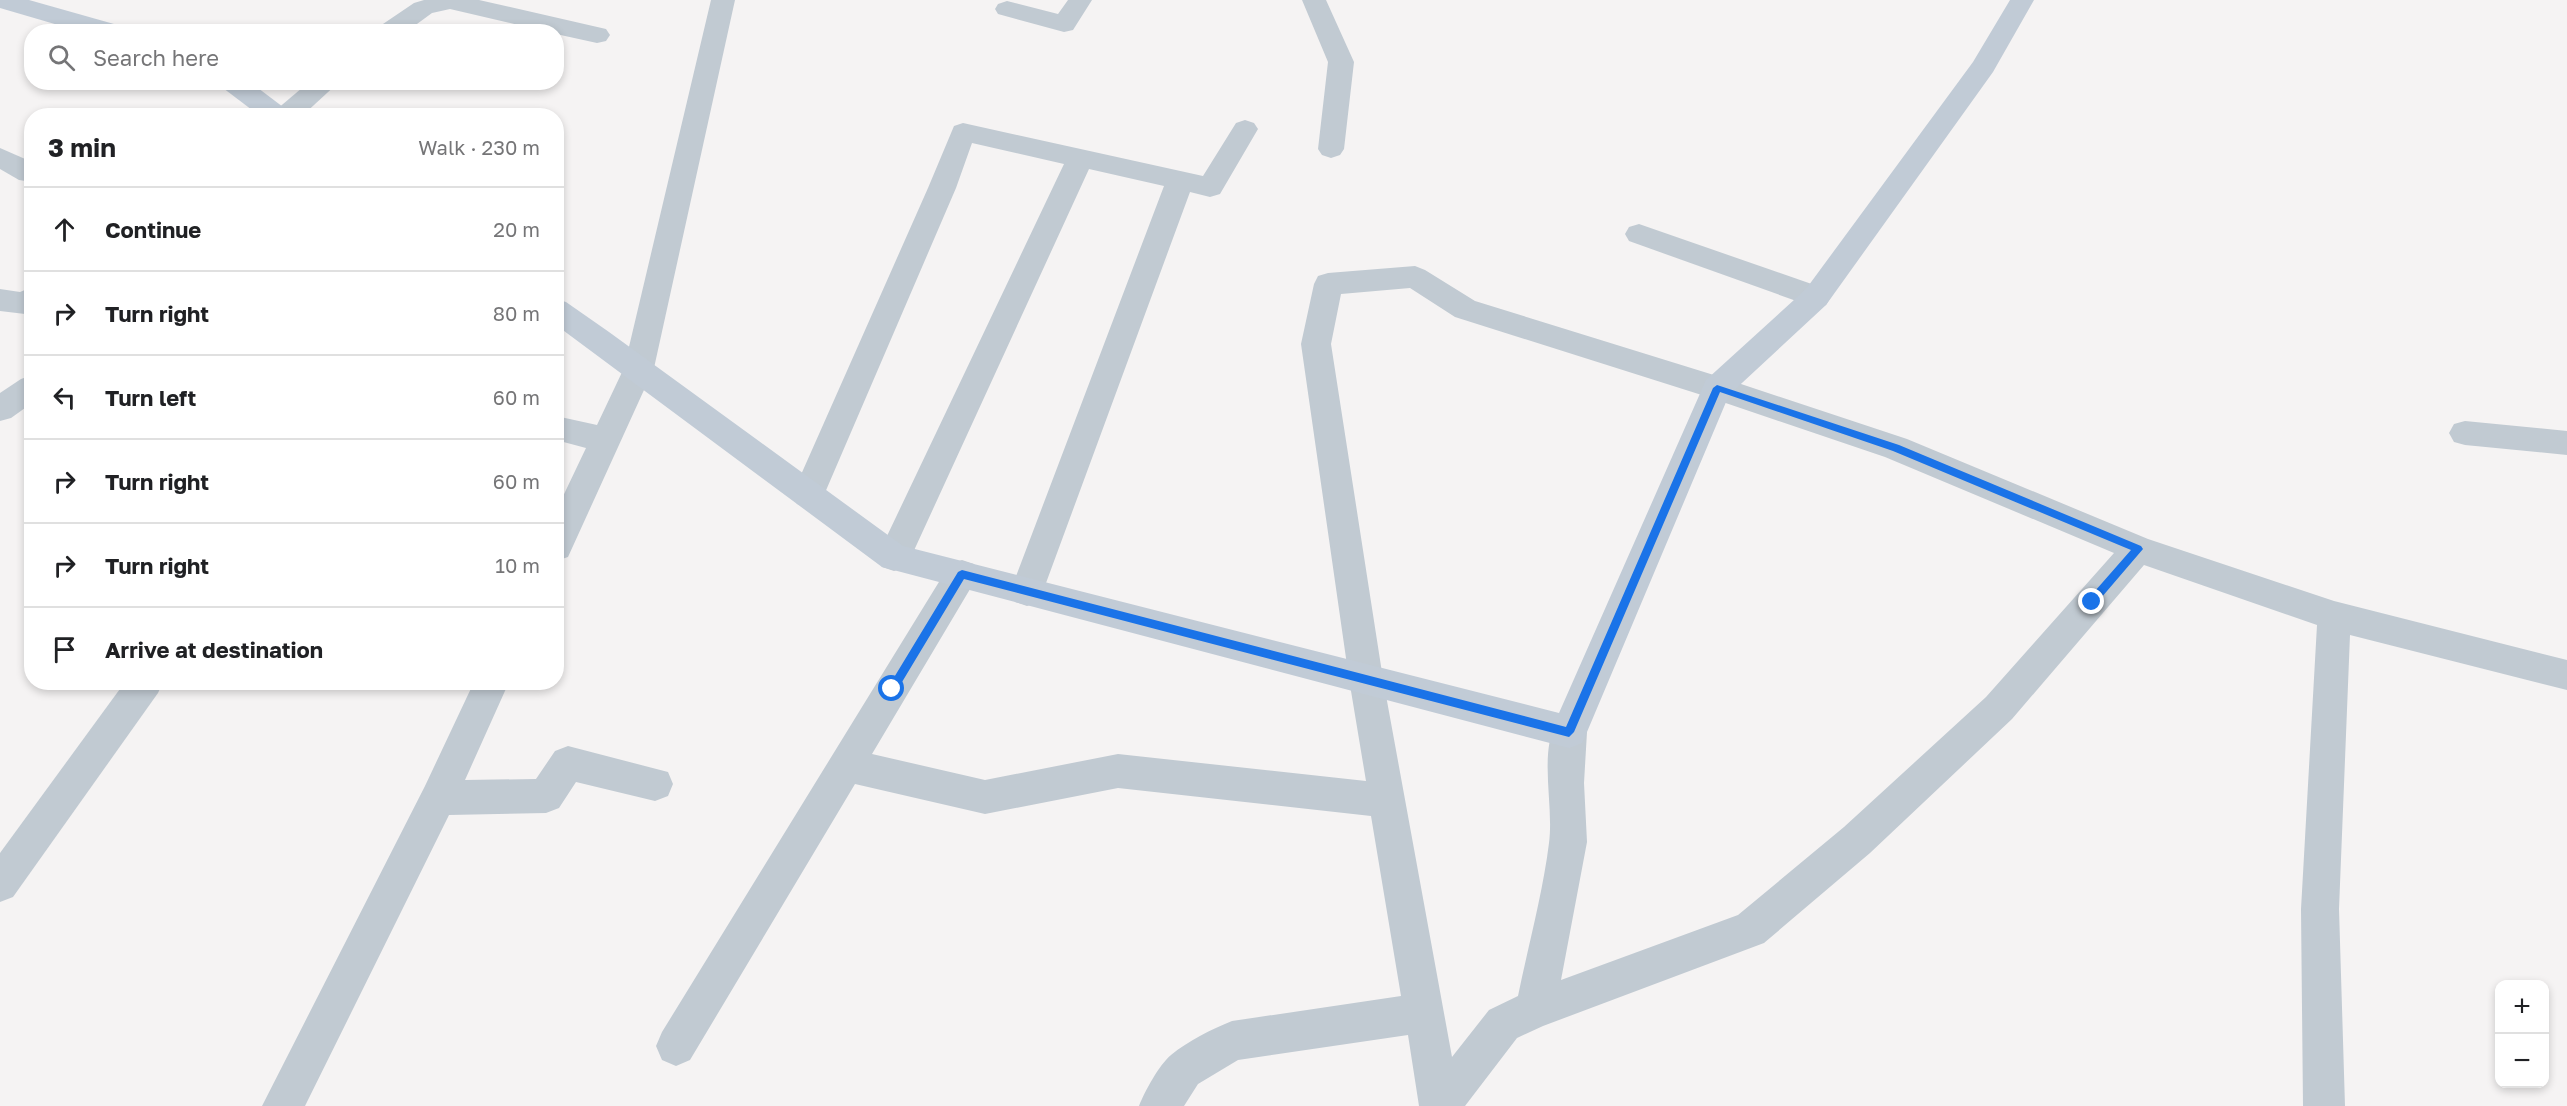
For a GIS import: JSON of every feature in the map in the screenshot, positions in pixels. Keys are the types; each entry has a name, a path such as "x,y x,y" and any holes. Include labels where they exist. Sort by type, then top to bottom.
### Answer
{"street":[{"path":"564,530 639,368 723,0"},
{"path":"1007,9 1064,24 1080,0"},
{"path":"1314,0 1341,62 1331,149"},
{"path":"1535,1009 1568,842 1566,783 1569,732 1717,388 1816,297 1984,66 2022,0"},
{"path":"10,1 86,24"},
{"path":"400,24 423,8 450,1 552,24"},
{"path":"564,27 597,34"},
{"path":"243,90 267,108"},
{"path":"295,108 316,90"},
{"path":"808,495 942,188 963,132 1210,187 1245,129"},
{"path":"0,158 24,170"},
{"path":"894,557 1080,159"},
{"path":"1028,592 1180,181"},
{"path":"1639,234 1816,297"},
{"path":"1440,1105 1366,680 1316,344 1328,284 1415,277 1465,309 1717,388 1896,448 2138,549 2334,616 2567,675"},
{"path":"0,300 24,303"},
{"path":"564,316 639,368 894,557 1569,732"},
{"path":"0,409 24,392"},
{"path":"564,430 607,440"},
{"path":"2465,433 2567,443"},
{"path":"1440,1105 1503,1024 1535,1009 1750,930 1857,840 1999,708 2138,549"},
{"path":"676,1046 962,574"},
{"path":"2324,1106 2320,909 2334,616"},
{"path":"0,884 140,690"},
{"path":"284,1106 438,798 488,690"},
{"path":"438,798 546,796 568,763 655,783"},
{"path":"846,765 985,797 1118,771 1387,801"},
{"path":"1160,1106 1184,1070 1232,1041 1423,1013"}],"route":[{"path":"892,689 962,574 1569,732 1717,388 1896,448 2138,549 2092,602"}]}
